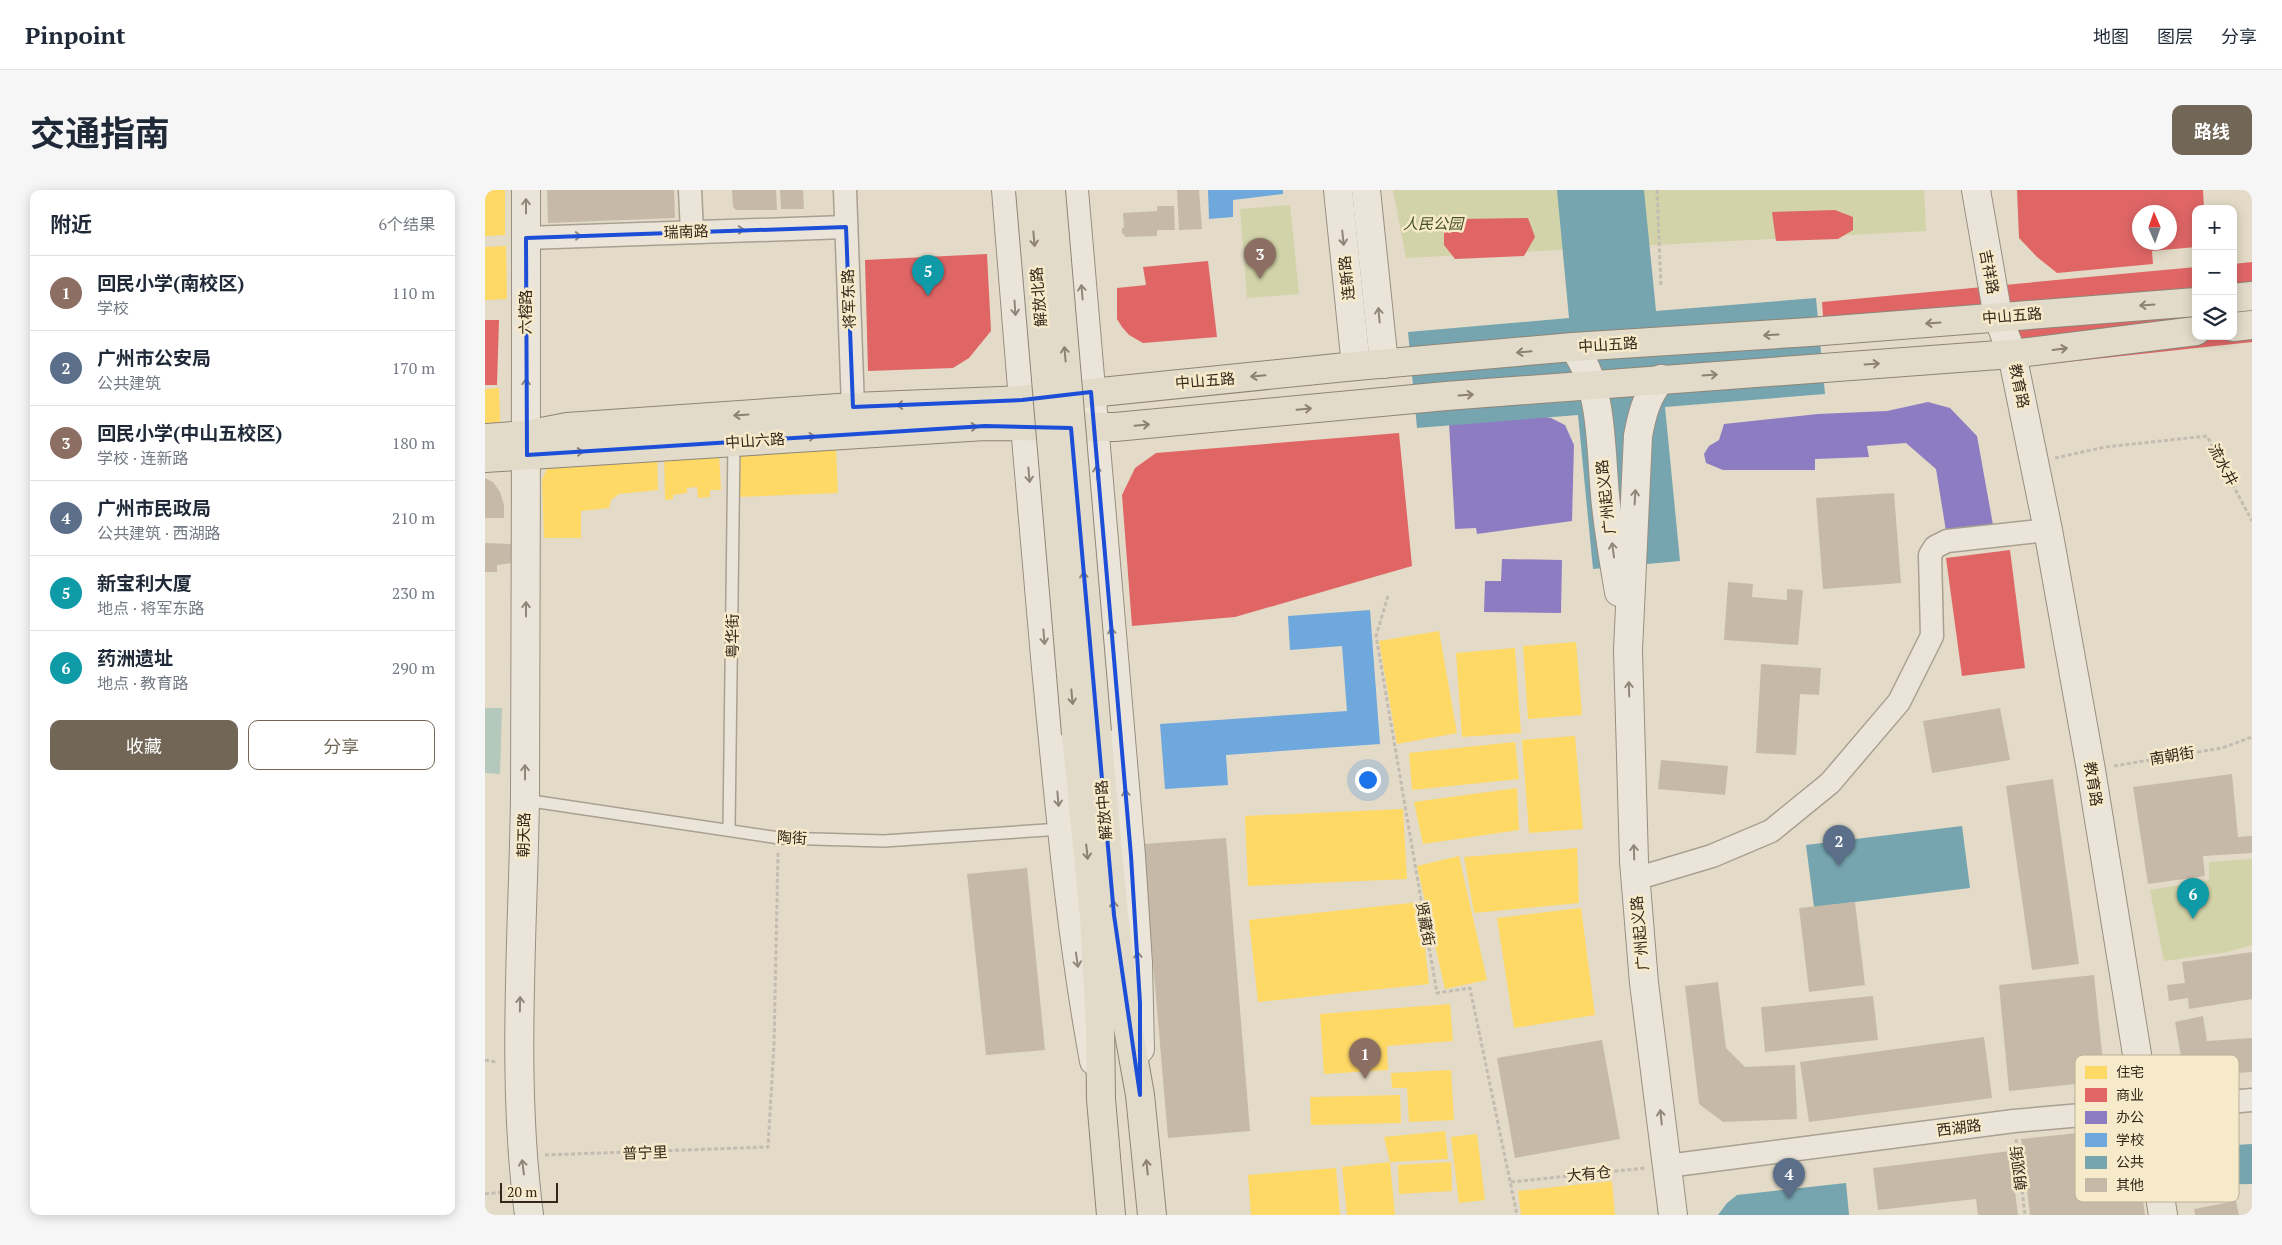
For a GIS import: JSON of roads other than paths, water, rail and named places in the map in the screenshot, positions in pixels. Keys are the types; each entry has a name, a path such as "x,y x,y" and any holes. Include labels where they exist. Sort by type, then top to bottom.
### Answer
{"main road":[{"name":"六榕路","path":"526,190 527,445"},
{"path":"1006,190 1057,400 1093,428 1131,856 1140,1003 1140,1095"},
{"name":"解放北路","path":"1029,190 1057,400"},
{"name":"解放北路","path":"1051,190 1057,400"},
{"path":"1025,427 1057,400 1074,190"},
{"name":"连新路","path":"1338,190 1356,366"},
{"name":"连新路","path":"1366,190 1383,364"},
{"name":"吉祥路","path":"1959,190 1990,318 2012,354"},
{"name":"吉祥路","path":"1976,190 1990,318"},
{"path":"2237,298 2252,296"},
{"name":"中山五路","path":"1057,400 1356,366 1573,347 2192,302"},
{"path":"2237,326 2252,324"},
{"path":"1025,427 1093,428 1661,379 2012,354 2192,332"},
{"name":"广州起义路","path":"1573,347 1587,368 1592,385 1599,431 1606,506 1628,650"},
{"name":"教育路","path":"2012,354 2048,530 2091,770 2136,1055"},
{"name":"广州起义路","path":"1661,379 1651,390 1642,416 1638,436 1628,650 1635,879 1644,983 1673,1215"},
{"name":"中山六路","path":"485,458 527,445 567,427 853,407 1057,400"},
{"name":"解放中路","path":"1057,400 1087,733 1101,1024 1101,1099 1111,1215"},
{"path":"1025,427 1061,829 1083,1010 1101,1099"},
{"name":"中山六路","path":"485,438 527,445 734,443 947,429 1025,427"},
{"name":"朝天路","path":"527,445 525,800 518,1090 522,1156 529,1215"},
{"name":"解放中路","path":"1087,733 1140,1095 1152,1215"},
{"name":"教育路","path":"2161,1202 2163,1215"}],"street":[{"path":"690,190 692,232"},
{"name":"将军东路","path":"845,190 853,407"},
{"name":"瑞南路","path":"526,238 846,227"},
{"path":"1635,879 1712,856 1771,831 1830,783 1899,702 1932,636 1930,555 1935,547 1947,542 2048,530"},
{"name":"西湖路","path":"2239,1101 2252,1100"},
{"name":"西湖路","path":"1667,1166 2014,1121 2075,1115"}],"lane":[{"name":"粤华街","path":"729,829 733,660 734,443"},
{"name":"陶街","path":"525,800 729,829 779,838 884,841 1061,829"}],"place":[{"name":"回民小学(中山五校区)","path":"1260,279"},
{"name":"新宝利大厦","path":"928,296"},
{"name":"广州市公安局","path":"1839,866"},
{"name":"药洲遗址","path":"2193,919"},
{"name":"回民小学(南校区)","path":"1365,1079"},
{"name":"广州市民政局","path":"1789,1199"}],"park label":[{"name":"人民公园","path":"1433,224"}]}
